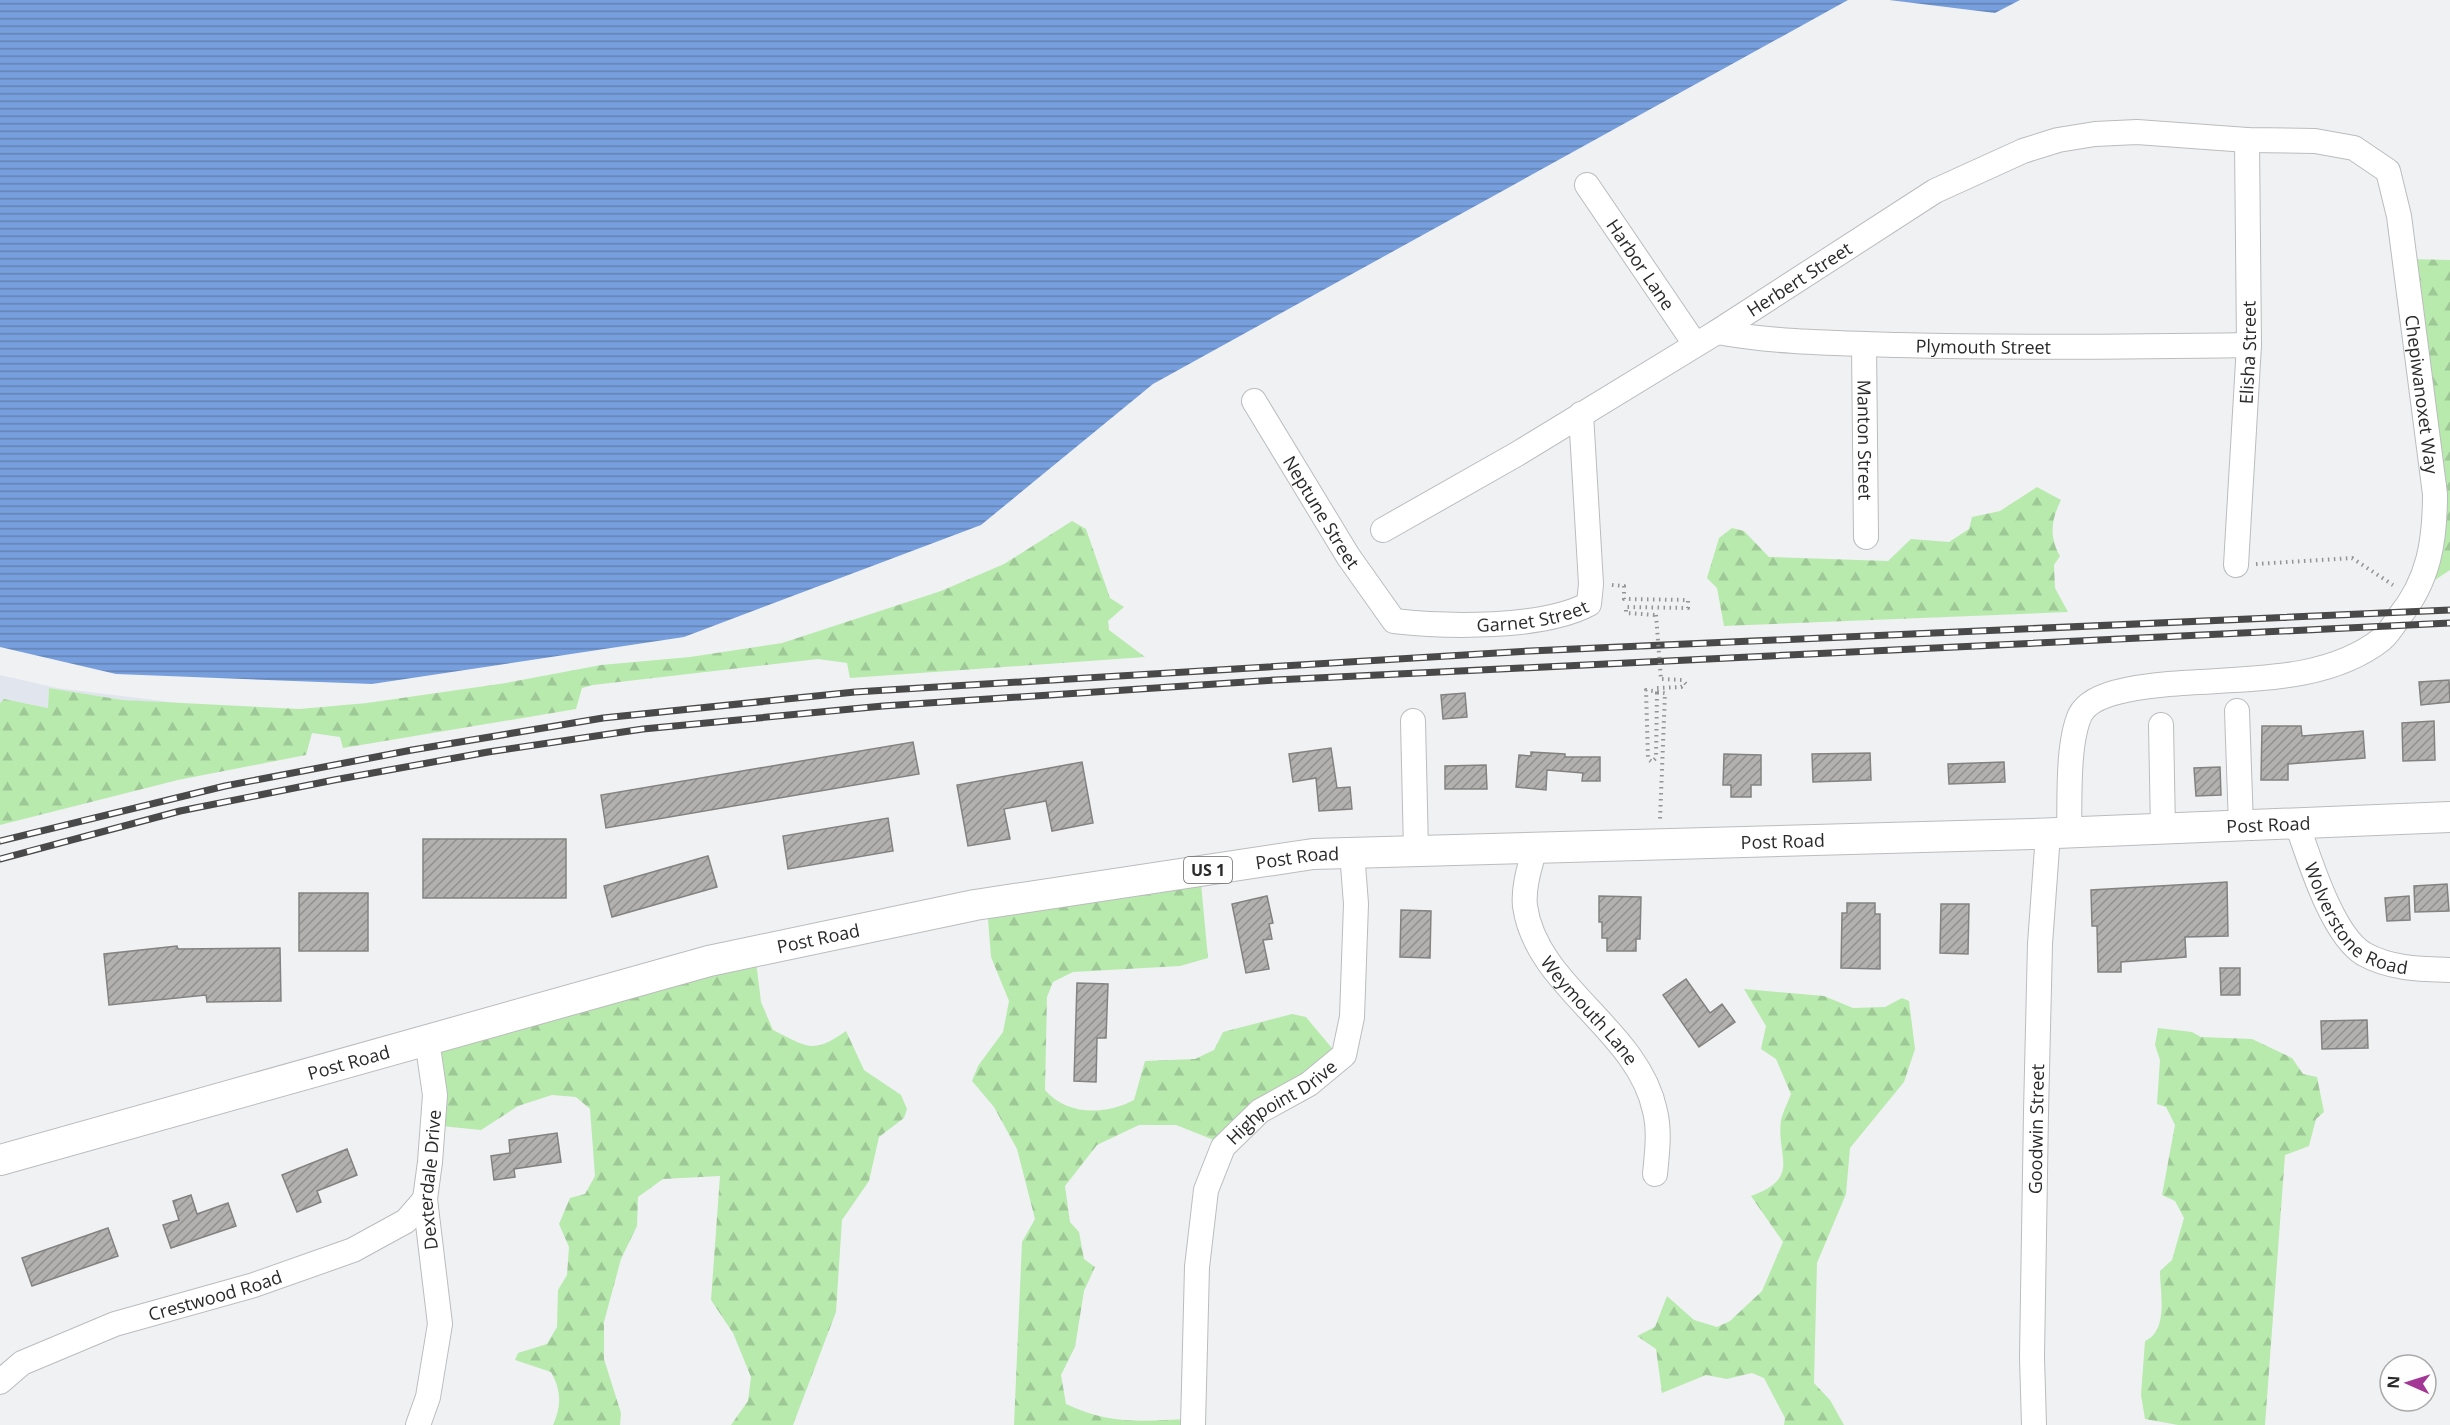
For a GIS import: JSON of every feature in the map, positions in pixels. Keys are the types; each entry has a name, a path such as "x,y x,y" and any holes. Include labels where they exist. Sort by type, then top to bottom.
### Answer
{"main road":[{"name":"Post Road","path":"0,1160 709,961 776,945 975,905 1313,854 2163,830 2450,818"}],"street":[{"name":"Herbert Street","path":"1383,530 1717,332 1935,190 2023,151 2085,136 2137,132 2247,140"},
{"name":"Elisha Street","path":"2236,565 2249,345 2247,140"},
{"name":"Chepiwanoxet Way","path":"2059,833 2081,714 2104,694 2152,684 2250,679 2326,668 2383,638 2414,599 2443,532 2435,494 2398,216 2388,171 2354,148 2315,141 2247,140"},
{"name":"Harbor Lane","path":"1587,185 1695,344"},
{"name":"Plymouth Street","path":"1717,332 1765,341 1864,344 2099,348 2249,345"},
{"name":"Manton Street","path":"1864,344 1866,537"},
{"name":"Neptune Street","path":"1254,401 1348,556 1394,621"},
{"name":"Garnet Street","path":"1394,621 1437,626 1527,620 1571,614 1589,604 1591,584 1581,414"},
{"path":"2237,711 2241,826"},
{"path":"1413,722 1416,850"},
{"path":"2161,725 2163,830"},
{"name":"Wolverstone Road","path":"2297,824 2319,884 2341,929 2363,953 2402,968 2450,970"},
{"name":"Goodwin Street","path":"2034,1425 2032,1357 2040,944 2059,833"},
{"name":"Weymouth Lane","path":"1535,848 1527,879 1525,904 1529,927 1540,949 1555,969 1621,1043 1646,1086 1655,1109 1659,1133 1655,1174"},
{"name":"Highpoint Drive","path":"1193,1425 1197,1267 1206,1190 1223,1147 1260,1111 1309,1084 1344,1055 1352,1017 1356,904 1352,852"},
{"name":"Dexterdale Drive","path":"418,1425 428,1396 440,1324 424,1199 430,1162 435,1095 427,1040"},
{"name":"Crestwood Road","path":"0,1382 22,1363 115,1323 254,1285 353,1250 406,1221 424,1199"}],"path":[{"path":"2236,565 2352,558 2414,599"},
{"path":"1591,584 1624,586 1624,599 1688,600 1688,608 1626,606 1626,613 1656,615 1661,679 1682,680 1686,684 1657,691 1656,758 1652,762 1648,759 1646,690 1665,693 1659,844"}],"shaded area":[{"path":"0,675 57,688 195,705 123,700 49,688 48,708 5,699 0,703"}],"green space":[{"path":"2410,259 2450,260 2450,570 2423,588 2436,555"},
{"path":"2037,487 2061,500 2053,528 2054,542 2060,556 2054,565 2055,588 2068,612 1724,626 1717,588 1707,578 1719,538 1732,528 1744,531 1769,557 1888,561 1911,539 1949,542 1969,529 1972,517 2000,511"},
{"path":"1072,521 1086,529 1110,598 1124,607 1108,621 1109,630 1145,657 850,678 847,663 818,659 593,685 582,688 576,709 343,748 340,737 312,733 306,755 178,780 0,825 0,703 4,699 48,708 49,688 123,700 299,709 367,703 506,683 601,665 690,657 782,643 941,591 1004,564"},
{"path":"1200,873 1208,958 1180,966 1073,972 1053,982 1047,997 1045,1090 1054,1099 1075,1109 1099,1110 1123,1105 1134,1100 1145,1061 1195,1059 1214,1050 1223,1032 1292,1014 1306,1017 1336,1053 1224,1144 1176,1125 1139,1125 1097,1145 1065,1186 1070,1222 1079,1232 1084,1259 1095,1267 1084,1291 1075,1347 1061,1375 1066,1404 1112,1419 1141,1421 1190,1419 1191,1425 1014,1425 1022,1242 1035,1219 1017,1149 994,1107 972,1081 978,1066 1003,1032 1009,1001 991,957 987,907"},
{"path":"755,953 761,1002 773,1030 810,1046 817,1046 835,1039 846,1031 864,1070 901,1095 907,1109 904,1118 879,1137 869,1181 842,1220 836,1312 793,1425 731,1425 748,1401 751,1377 733,1333 711,1300 720,1176 663,1179 638,1197 637,1226 621,1259 604,1322 604,1359 621,1413 620,1425 553,1425 558,1411 559,1398 557,1385 551,1372 515,1360 518,1353 547,1344 557,1327 558,1290 567,1275 569,1247 559,1224 570,1198 585,1194 595,1176 590,1109 576,1097 552,1095 518,1106 481,1130 431,1125 435,1038"},
{"path":"1744,989 1824,996 1853,1008 1885,1007 1902,998 1909,1001 1915,1049 1904,1082 1850,1148 1846,1194 1817,1263 1814,1383 1830,1400 1844,1425 1784,1425 1785,1418 1764,1378 1752,1373 1727,1379 1706,1375 1662,1393 1656,1349 1637,1336 1655,1327 1667,1296 1694,1320 1717,1327 1730,1321 1762,1291 1783,1242 1751,1196 1767,1189 1782,1174 1781,1120 1791,1094 1776,1059 1761,1049 1766,1026"},
{"path":"2158,1028 2192,1032 2201,1037 2252,1039 2292,1058 2303,1074 2317,1077 2324,1112 2316,1119 2309,1146 2285,1155 2265,1425 2178,1425 2145,1419 2141,1395 2145,1341 2153,1336 2160,1320 2162,1299 2160,1271 2172,1260 2184,1218 2175,1201 2162,1195 2175,1125 2166,1107 2157,1104 2160,1060 2155,1045"}],"water":[{"path":"0,0 1848,0 1153,384 981,525 684,637 372,684 116,674 0,647"},
{"path":"1889,0 2020,0 1995,13"}],"building":[{"path":"2449,680 2450,702 2421,705 2419,682"},
{"path":"1465,693 1467,717 1443,719 1441,695"},
{"path":"2434,721 2435,760 2403,761 2402,723"},
{"path":"2262,726 2301,726 2302,736 2363,731 2365,758 2288,764 2288,780 2261,780"},
{"path":"913,742 919,774 606,828 601,795"},
{"path":"1331,748 1337,788 1350,787 1352,809 1319,811 1316,778 1293,782 1289,754"},
{"path":"1531,752 1565,754 1565,757 1600,757 1600,781 1582,781 1583,773 1547,770 1546,790 1516,787 1519,755 1531,756"},
{"path":"1870,753 1871,780 1813,782 1812,754"},
{"path":"1724,754 1761,755 1761,785 1751,785 1751,797 1731,797 1731,785 1723,785"},
{"path":"1082,762 1093,823 1052,831 1046,801 1004,809 1010,839 968,846 957,785"},
{"path":"2004,762 2005,782 1949,784 1948,764"},
{"path":"1486,765 1487,789 1445,789 1445,766"},
{"path":"2220,767 2221,795 2196,796 2194,768"},
{"path":"888,818 893,851 788,869 783,836"},
{"path":"423,839 566,839 566,898 423,898"},
{"path":"708,856 717,887 612,917 604,886"},
{"path":"2227,882 2228,936 2185,937 2186,957 2121,962 2121,972 2098,972 2097,926 2092,926 2091,890"},
{"path":"2447,884 2449,911 2415,912 2414,886"},
{"path":"299,893 368,893 368,951 299,951"},
{"path":"1267,896 1273,923 1269,924 1272,939 1263,940 1269,969 1246,973 1232,904"},
{"path":"1599,896 1641,897 1640,939 1636,939 1636,951 1607,951 1607,938 1602,938 1602,922 1599,922"},
{"path":"2409,896 2410,920 2387,921 2385,898"},
{"path":"1847,903 1875,903 1875,914 1880,914 1880,969 1841,968 1842,913 1847,913"},
{"path":"1941,904 1969,904 1968,954 1940,953"},
{"path":"1401,910 1431,911 1430,958 1400,957"},
{"path":"177,946 178,949 280,948 281,1001 207,1002 206,995 109,1005 104,954"},
{"path":"2220,968 2240,968 2240,995 2221,995"},
{"path":"1686,979 1710,1013 1722,1004 1735,1022 1699,1047 1663,995"},
{"path":"1077,983 1108,984 1106,1038 1097,1038 1096,1082 1074,1081"},
{"path":"2367,1020 2368,1048 2322,1049 2321,1021"},
{"path":"557,1133 561,1162 514,1169 515,1177 494,1180 491,1156 510,1153 509,1140"},
{"path":"347,1149 357,1175 317,1191 321,1202 297,1212 282,1175"},
{"path":"191,1195 197,1214 228,1203 236,1226 171,1248 163,1225 179,1220 173,1201"},
{"path":"108,1228 118,1256 32,1286 22,1258"}],"railway":[{"path":"0,841 225,786 412,750 603,718 855,692 1530,651 2450,610"},
{"path":"0,859 180,811 488,752 643,729 883,706 1275,680 2450,623"}]}
